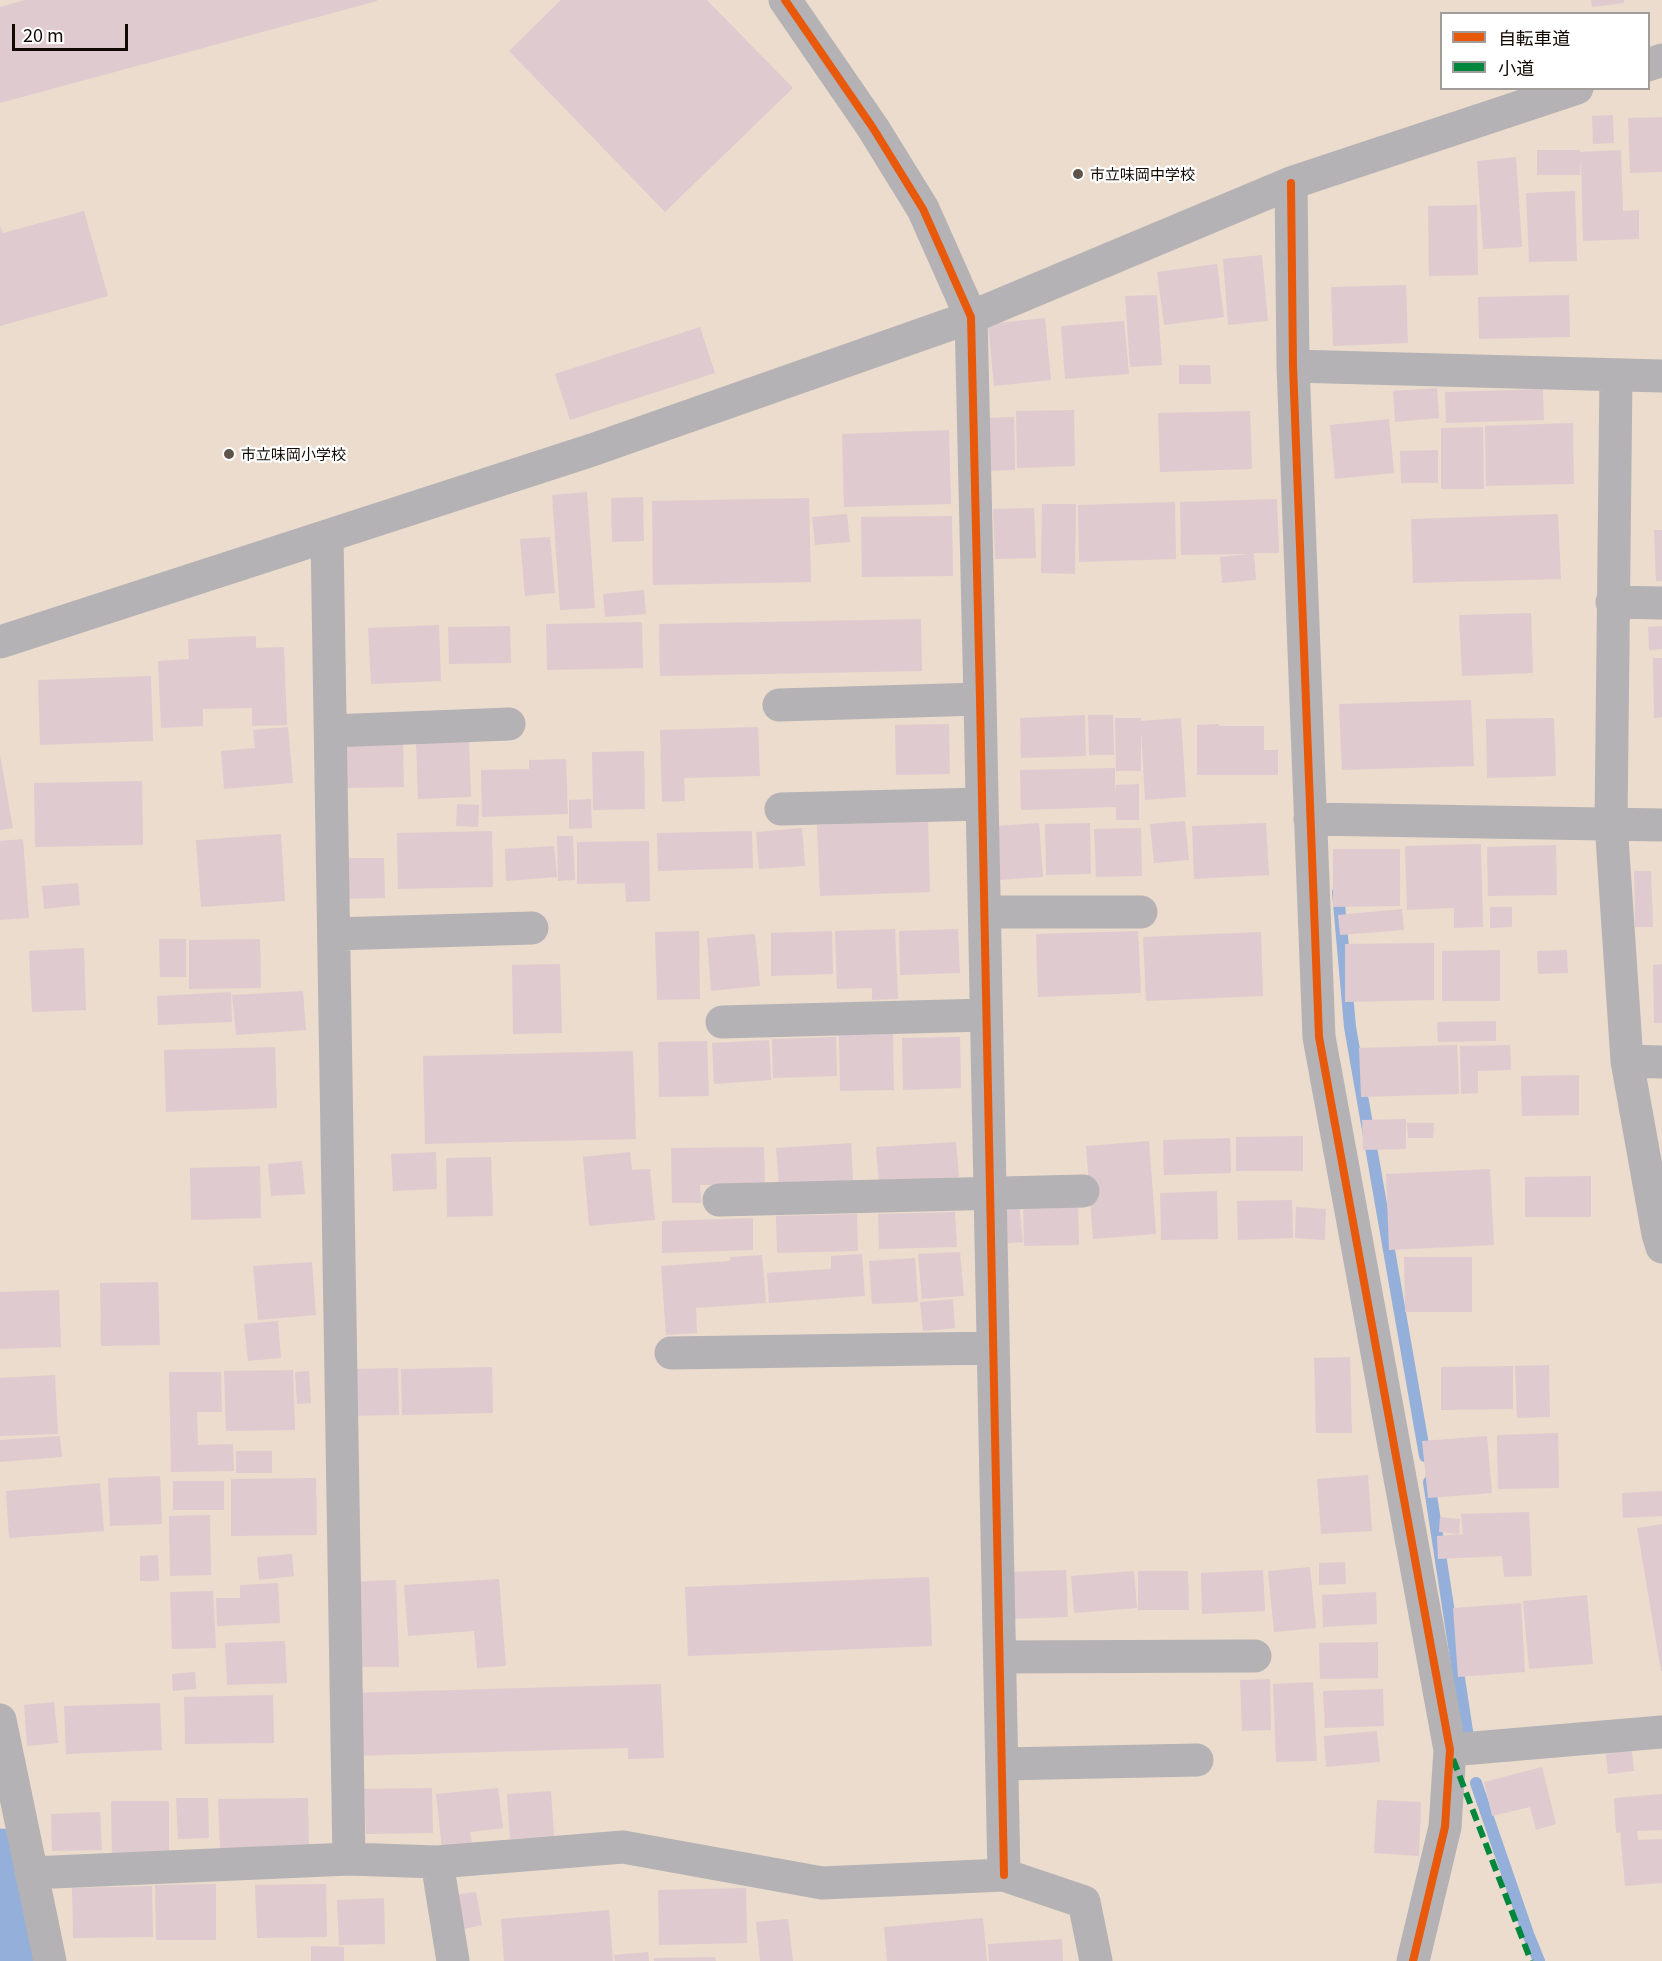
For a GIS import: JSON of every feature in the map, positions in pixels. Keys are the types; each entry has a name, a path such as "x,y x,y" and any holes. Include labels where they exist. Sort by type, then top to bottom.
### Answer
{"street":[{"path":"785,0 873,128 923,209 971,317 1004,1875"},
{"path":"0,642 592,450 971,317 1291,183 1571,90"},
{"path":"1291,183 1293,366 1319,1037 1450,1750 1445,1827 1413,1961"},
{"path":"1293,366 1662,376"},
{"path":"1616,375 1611,823 1627,1061 1662,1247"},
{"path":"327,536 349,1859"},
{"path":"1612,602 1662,603"},
{"path":"779,705 980,699"},
{"path":"331,731 509,724"},
{"path":"781,809 982,804"},
{"path":"1310,819 1662,825"},
{"path":"985,912 1142,912"},
{"path":"334,934 532,928"},
{"path":"722,1022 986,1016"},
{"path":"1627,1061 1662,1062"},
{"path":"719,1200 1083,1191"},
{"path":"671,1353 993,1348"},
{"path":"1000,1657 1255,1656"},
{"path":"0,1720 50,1961"},
{"path":"1450,1750 1662,1732"},
{"path":"1002,1764 1197,1760"},
{"path":"31,1873 349,1859 437,1862 623,1848 822,1883 1004,1875 1084,1902 1096,1961"},
{"path":"437,1862 453,1961"}],"building":[{"path":"25,0 377,1 0,103 0,7"},
{"path":"561,0 707,0 793,88 665,212 509,51"},
{"path":"1591,0 1624,0 1624,3 1592,7"},
{"path":"1613,115 1614,143 1593,144 1592,116"},
{"path":"1662,117 1662,172 1630,173 1628,118"},
{"path":"1537,150 1580,150 1580,152 1621,150 1623,211 1639,210 1639,239 1583,241 1581,157 1580,175 1537,175"},
{"path":"1516,157 1522,247 1483,249 1477,161"},
{"path":"1575,191 1577,261 1529,262 1526,193"},
{"path":"1477,205 1478,275 1429,276 1428,206"},
{"path":"84,211 108,296 0,326 0,226 3,233"},
{"path":"1262,255 1268,321 1228,325 1223,259"},
{"path":"1217,264 1224,317 1164,325 1157,272"},
{"path":"1406,285 1408,343 1333,346 1331,287"},
{"path":"1157,295 1162,365 1130,367 1125,296"},
{"path":"1569,295 1570,337 1479,339 1478,297"},
{"path":"1045,318 1051,380 994,386 988,324"},
{"path":"1124,321 1129,374 1065,379 1061,326"},
{"path":"700,327 715,373 570,420 555,374"},
{"path":"1179,365 1210,365 1211,384 1179,384"},
{"path":"1437,388 1439,418 1395,422 1393,391"},
{"path":"1543,389 1544,420 1446,423 1445,392"},
{"path":"1074,410 1075,466 1017,468 1016,411"},
{"path":"1250,411 1252,469 1160,472 1158,413"},
{"path":"1014,417 1015,470 985,471 983,418"},
{"path":"1389,419 1394,473 1335,479 1330,425"},
{"path":"1573,423 1574,484 1486,486 1485,426"},
{"path":"1483,427 1484,489 1441,489 1441,428"},
{"path":"949,430 951,504 844,507 842,434"},
{"path":"1438,450 1438,483 1401,483 1400,451"},
{"path":"587,492 595,608 560,610 552,495"},
{"path":"643,497 644,541 612,542 611,498"},
{"path":"809,498 811,582 653,585 652,501"},
{"path":"1277,499 1279,553 1254,553 1256,580 1222,583 1220,557 1250,554 1181,555 1180,502"},
{"path":"1175,502 1176,559 1079,562 1078,505"},
{"path":"1042,504 1076,504 1075,574 1041,573"},
{"path":"1034,508 1036,558 995,559 993,509"},
{"path":"847,514 850,542 815,545 812,517"},
{"path":"1558,514 1561,579 1413,583 1411,519"},
{"path":"952,516 953,576 862,577 861,517"},
{"path":"1654,530 1662,530 1662,581 1656,581"},
{"path":"550,537 555,593 525,596 520,539"},
{"path":"644,590 646,614 605,617 603,594"},
{"path":"1531,613 1533,673 1462,676 1459,615"},
{"path":"921,619 922,671 660,676 659,624"},
{"path":"642,622 643,668 547,670 546,624"},
{"path":"439,625 441,681 371,684 368,628"},
{"path":"510,626 511,663 449,664 448,627"},
{"path":"1662,626 1662,649 1649,650 1648,627"},
{"path":"256,636 256,648 284,647 287,725 252,726 252,708 203,709 203,726 161,728 158,661 189,659 188,639"},
{"path":"1653,658 1662,658 1662,717 1654,718"},
{"path":"151,676 153,741 40,745 38,680"},
{"path":"1471,700 1474,766 1342,770 1339,704"},
{"path":"1085,715 1086,756 1021,758 1020,718"},
{"path":"1088,715 1113,715 1114,755 1089,755"},
{"path":"1115,718 1141,718 1141,721 1181,718 1186,797 1145,800 1141,729 1141,771 1116,771"},
{"path":"1554,718 1556,776 1487,778 1486,719"},
{"path":"949,724 950,774 896,775 895,725"},
{"path":"1219,724 1219,726 1264,726 1264,750 1278,750 1278,775 1197,775 1197,725"},
{"path":"288,727 293,783 224,789 221,751 255,748 253,730"},
{"path":"758,727 760,776 684,778 685,801 662,802 660,730"},
{"path":"469,741 471,797 418,799 416,743"},
{"path":"403,743 404,787 344,788 343,744"},
{"path":"644,751 645,809 593,810 592,752"},
{"path":"0,755 13,828 0,830"},
{"path":"566,759 568,814 482,817 481,770 529,769 529,760"},
{"path":"1115,768 1115,794 1116,785 1139,784 1139,820 1116,820 1116,807 1021,810 1020,770"},
{"path":"142,781 143,845 35,847 34,783"},
{"path":"591,799 592,828 569,829 569,800"},
{"path":"457,804 479,805 478,827 456,826"},
{"path":"928,821 930,892 820,896 817,825"},
{"path":"1185,821 1189,860 1154,863 1150,824"},
{"path":"1039,823 1043,877 999,880 995,826"},
{"path":"1090,823 1091,874 1046,875 1045,824"},
{"path":"1266,823 1269,875 1194,879 1192,826"},
{"path":"802,828 805,866 759,869 756,832"},
{"path":"1141,828 1142,876 1096,877 1094,829"},
{"path":"492,831 493,887 398,889 397,833"},
{"path":"752,831 753,868 658,871 657,833"},
{"path":"281,834 285,901 201,907 196,840"},
{"path":"557,836 573,836 575,880 558,881"},
{"path":"23,839 29,918 0,920 0,841"},
{"path":"649,841 650,901 626,902 625,883 577,884 577,842"},
{"path":"1481,844 1483,927 1454,928 1454,908 1407,910 1405,846"},
{"path":"1556,845 1557,895 1488,896 1487,847"},
{"path":"554,846 557,877 506,881 505,849"},
{"path":"1333,849 1400,849 1400,906 1333,907"},
{"path":"339,858 384,858 385,898 340,899"},
{"path":"1634,871 1651,871 1653,927 1635,927"},
{"path":"78,883 80,905 44,909 42,886"},
{"path":"1490,907 1512,907 1512,927 1490,928"},
{"path":"1402,909 1404,930 1340,935 1338,915"},
{"path":"895,929 898,999 872,1000 872,988 837,989 835,931"},
{"path":"958,929 960,973 900,975 899,931"},
{"path":"699,931 700,999 657,1000 655,932"},
{"path":"832,931 833,974 771,976 771,933"},
{"path":"1138,931 1141,993 1038,997 1036,934"},
{"path":"1261,932 1263,996 1146,1001 1143,937"},
{"path":"755,934 760,986 711,991 707,938"},
{"path":"159,939 186,939 186,977 160,977"},
{"path":"260,939 261,988 189,989 189,940"},
{"path":"1434,943 1434,1000 1345,1002 1345,944"},
{"path":"84,948 86,1010 32,1012 29,951"},
{"path":"1500,950 1500,1001 1442,1001 1442,951"},
{"path":"1567,950 1568,973 1538,974 1537,951"},
{"path":"560,964 562,1033 513,1034 512,965"},
{"path":"1662,964 1662,1023 1654,1023 1653,965"},
{"path":"303,991 306,1030 236,1035 232,995"},
{"path":"231,992 232,1022 158,1025 157,996"},
{"path":"1496,1021 1496,1041 1438,1042 1437,1022"},
{"path":"893,1034 894,1090 840,1091 839,1035"},
{"path":"836,1037 837,1076 773,1078 772,1039"},
{"path":"960,1037 961,1088 903,1090 902,1038"},
{"path":"769,1040 771,1080 714,1084 712,1043"},
{"path":"707,1041 709,1096 659,1097 658,1042"},
{"path":"1457,1045 1459,1094 1361,1097 1359,1048"},
{"path":"1510,1045 1511,1070 1478,1071 1478,1093 1461,1094 1460,1046"},
{"path":"275,1047 277,1108 166,1112 164,1050"},
{"path":"633,1051 636,1139 425,1144 423,1056"},
{"path":"1579,1075 1579,1115 1522,1116 1521,1076"},
{"path":"1406,1119 1406,1149 1363,1150 1362,1120"},
{"path":"1407,1123 1434,1123 1433,1138 1408,1138"},
{"path":"1303,1136 1303,1171 1236,1171 1236,1137"},
{"path":"1230,1138 1231,1173 1164,1175 1163,1140"},
{"path":"1149,1141 1156,1234 1093,1239 1086,1146"},
{"path":"956,1142 959,1177 879,1184 876,1147"},
{"path":"851,1143 853,1180 779,1186 776,1148"},
{"path":"764,1147 765,1185 700,1185 701,1203 672,1203 671,1148"},
{"path":"436,1152 437,1189 393,1191 391,1154"},
{"path":"630,1152 632,1170 650,1169 655,1220 589,1226 583,1157"},
{"path":"491,1157 493,1216 447,1217 446,1158"},
{"path":"302,1161 305,1194 271,1196 268,1164"},
{"path":"260,1166 261,1218 191,1220 190,1168"},
{"path":"1490,1169 1494,1245 1389,1250 1386,1174"},
{"path":"1591,1176 1591,1217 1525,1217 1525,1177"},
{"path":"1217,1191 1218,1239 1161,1240 1160,1193"},
{"path":"1292,1200 1293,1238 1238,1240 1237,1201"},
{"path":"1019,1203 1023,1242 999,1244 995,1205"},
{"path":"1078,1206 1079,1245 1024,1246 1023,1207"},
{"path":"1296,1207 1326,1209 1325,1240 1295,1238"},
{"path":"955,1212 957,1247 879,1249 878,1214"},
{"path":"857,1214 858,1251 777,1253 776,1216"},
{"path":"753,1218 753,1250 662,1253 662,1221"},
{"path":"960,1252 964,1296 922,1299 918,1254"},
{"path":"862,1254 865,1296 769,1303 767,1273 831,1269 831,1256"},
{"path":"762,1255 766,1303 696,1308 697,1333 666,1335 661,1266 730,1261 730,1257"},
{"path":"1404,1257 1472,1257 1472,1312 1405,1312"},
{"path":"915,1258 918,1302 872,1304 869,1261"},
{"path":"312,1262 316,1315 258,1320 253,1266"},
{"path":"158,1282 160,1345 101,1346 100,1283"},
{"path":"59,1290 61,1347 0,1349 0,1292"},
{"path":"953,1299 955,1328 923,1331 920,1302"},
{"path":"278,1321 281,1358 248,1361 244,1324"},
{"path":"1350,1357 1352,1433 1316,1433 1314,1358"},
{"path":"1549,1365 1550,1417 1517,1418 1515,1366"},
{"path":"1513,1366 1513,1409 1441,1410 1441,1367"},
{"path":"492,1367 493,1413 402,1415 401,1369"},
{"path":"398,1368 399,1415 351,1416 350,1369"},
{"path":"293,1370 295,1430 226,1431 224,1371"},
{"path":"309,1371 311,1403 297,1404 295,1372"},
{"path":"169,1372 221,1372 222,1412 197,1412 198,1445 233,1444 234,1471 171,1472"},
{"path":"55,1375 58,1434 0,1436 0,1378"},
{"path":"1558,1433 1559,1488 1498,1489 1497,1435"},
{"path":"60,1436 62,1457 0,1462 0,1440"},
{"path":"1487,1436 1492,1493 1428,1498 1422,1441"},
{"path":"236,1451 272,1451 272,1473 236,1473"},
{"path":"1368,1475 1372,1531 1321,1534 1317,1479"},
{"path":"160,1476 162,1524 110,1526 108,1478"},
{"path":"316,1478 317,1535 231,1536 231,1479"},
{"path":"173,1481 224,1481 224,1510 173,1510"},
{"path":"100,1483 104,1531 9,1538 6,1491"},
{"path":"1662,1491 1662,1516 1623,1518 1622,1493"},
{"path":"1529,1512 1532,1576 1504,1577 1502,1556 1438,1559 1437,1536 1463,1534 1461,1514"},
{"path":"210,1515 211,1575 170,1576 169,1516"},
{"path":"1440,1517 1460,1519 1459,1534 1439,1532"},
{"path":"1662,1524 1662,1671 1661,1671 1637,1528"},
{"path":"292,1554 294,1576 259,1580 257,1557"},
{"path":"158,1555 159,1581 140,1581 140,1556"},
{"path":"1345,1562 1346,1584 1319,1585 1319,1563"},
{"path":"1310,1567 1316,1628 1274,1632 1268,1571"},
{"path":"1066,1570 1068,1617 1009,1619 1007,1572"},
{"path":"1263,1570 1265,1611 1202,1614 1201,1573"},
{"path":"1134,1571 1137,1608 1074,1613 1071,1576"},
{"path":"1138,1571 1188,1571 1189,1610 1138,1610"},
{"path":"929,1577 932,1646 688,1656 685,1587"},
{"path":"499,1579 506,1666 477,1668 474,1631 408,1636 404,1585"},
{"path":"396,1580 399,1667 349,1667 347,1582"},
{"path":"278,1583 280,1623 217,1626 216,1598 240,1598 240,1585"},
{"path":"213,1591 216,1648 172,1649 170,1592"},
{"path":"1376,1592 1377,1624 1323,1627 1322,1595"},
{"path":"1587,1595 1593,1664 1529,1669 1523,1601"},
{"path":"1521,1603 1525,1672 1458,1677 1453,1608"},
{"path":"285,1641 287,1683 227,1685 225,1643"},
{"path":"1378,1642 1378,1678 1320,1679 1319,1643"},
{"path":"195,1672 196,1689 173,1691 172,1674"},
{"path":"1270,1679 1271,1730 1242,1731 1240,1680"},
{"path":"1313,1682 1317,1761 1276,1762 1273,1684"},
{"path":"661,1684 664,1758 628,1759 628,1748 351,1756 350,1693"},
{"path":"1383,1689 1384,1726 1325,1728 1323,1691"},
{"path":"273,1695 274,1743 185,1744 184,1697"},
{"path":"54,1702 58,1743 27,1746 24,1705"},
{"path":"160,1703 162,1750 66,1754 64,1706"},
{"path":"1377,1731 1380,1762 1326,1767 1324,1736"},
{"path":"1631,1743 1634,1771 1608,1774 1605,1746"},
{"path":"1542,1767 1556,1824 1536,1830 1530,1807 1492,1816 1484,1782"},
{"path":"432,1788 433,1833 366,1834 364,1789"},
{"path":"498,1788 503,1828 470,1832 472,1845 442,1849 436,1794"},
{"path":"551,1791 554,1836 510,1839 507,1794"},
{"path":"1662,1794 1662,1830 1637,1831 1638,1840 1662,1839 1662,1883 1625,1886 1620,1832 1616,1833 1614,1798"},
{"path":"176,1798 208,1798 209,1838 178,1839"},
{"path":"308,1798 309,1858 220,1849 218,1799"},
{"path":"1377,1800 1421,1802 1419,1856 1374,1853"},
{"path":"111,1801 169,1801 169,1861 112,1861"},
{"path":"100,1812 102,1850 52,1851 51,1814"},
{"path":"216,1884 216,1940 156,1940 155,1885"},
{"path":"326,1884 327,1937 257,1938 255,1885"},
{"path":"152,1886 153,1937 73,1938 72,1888"},
{"path":"746,1888 747,1943 659,1945 658,1890"},
{"path":"476,1892 482,1925 459,1930 453,1895"},
{"path":"384,1898 385,1944 339,1945 337,1900"},
{"path":"609,1910 613,1961 504,1961 501,1919"},
{"path":"983,1918 987,1961 887,1961 884,1927"},
{"path":"788,1919 793,1961 760,1961 756,1922"},
{"path":"1062,1939 1063,1961 989,1961 988,1944"},
{"path":"311,1946 344,1947 344,1961 311,1961"},
{"path":"648,1952 649,1961 615,1961 614,1955"},
{"path":"715,1957 716,1961 654,1961 654,1958"}],"waterway":[{"path":"1338,892 1350,1027 1425,1456"},
{"path":"1429,1482 1469,1744"},
{"path":"1476,1783 1539,1961"},
{"path":"0,1863 21,1961"}],"marked path":[{"path":"1453,1759 1531,1961"}],"cycle path":[{"path":"785,0 873,128 923,209 971,317 1004,1875"},
{"path":"1291,183 1293,366 1319,1037 1450,1750 1445,1827 1413,1961"}],"place":[{"name":"市立味岡中学校","path":"1078,174"},
{"name":"市立味岡小学校","path":"229,454"}]}
